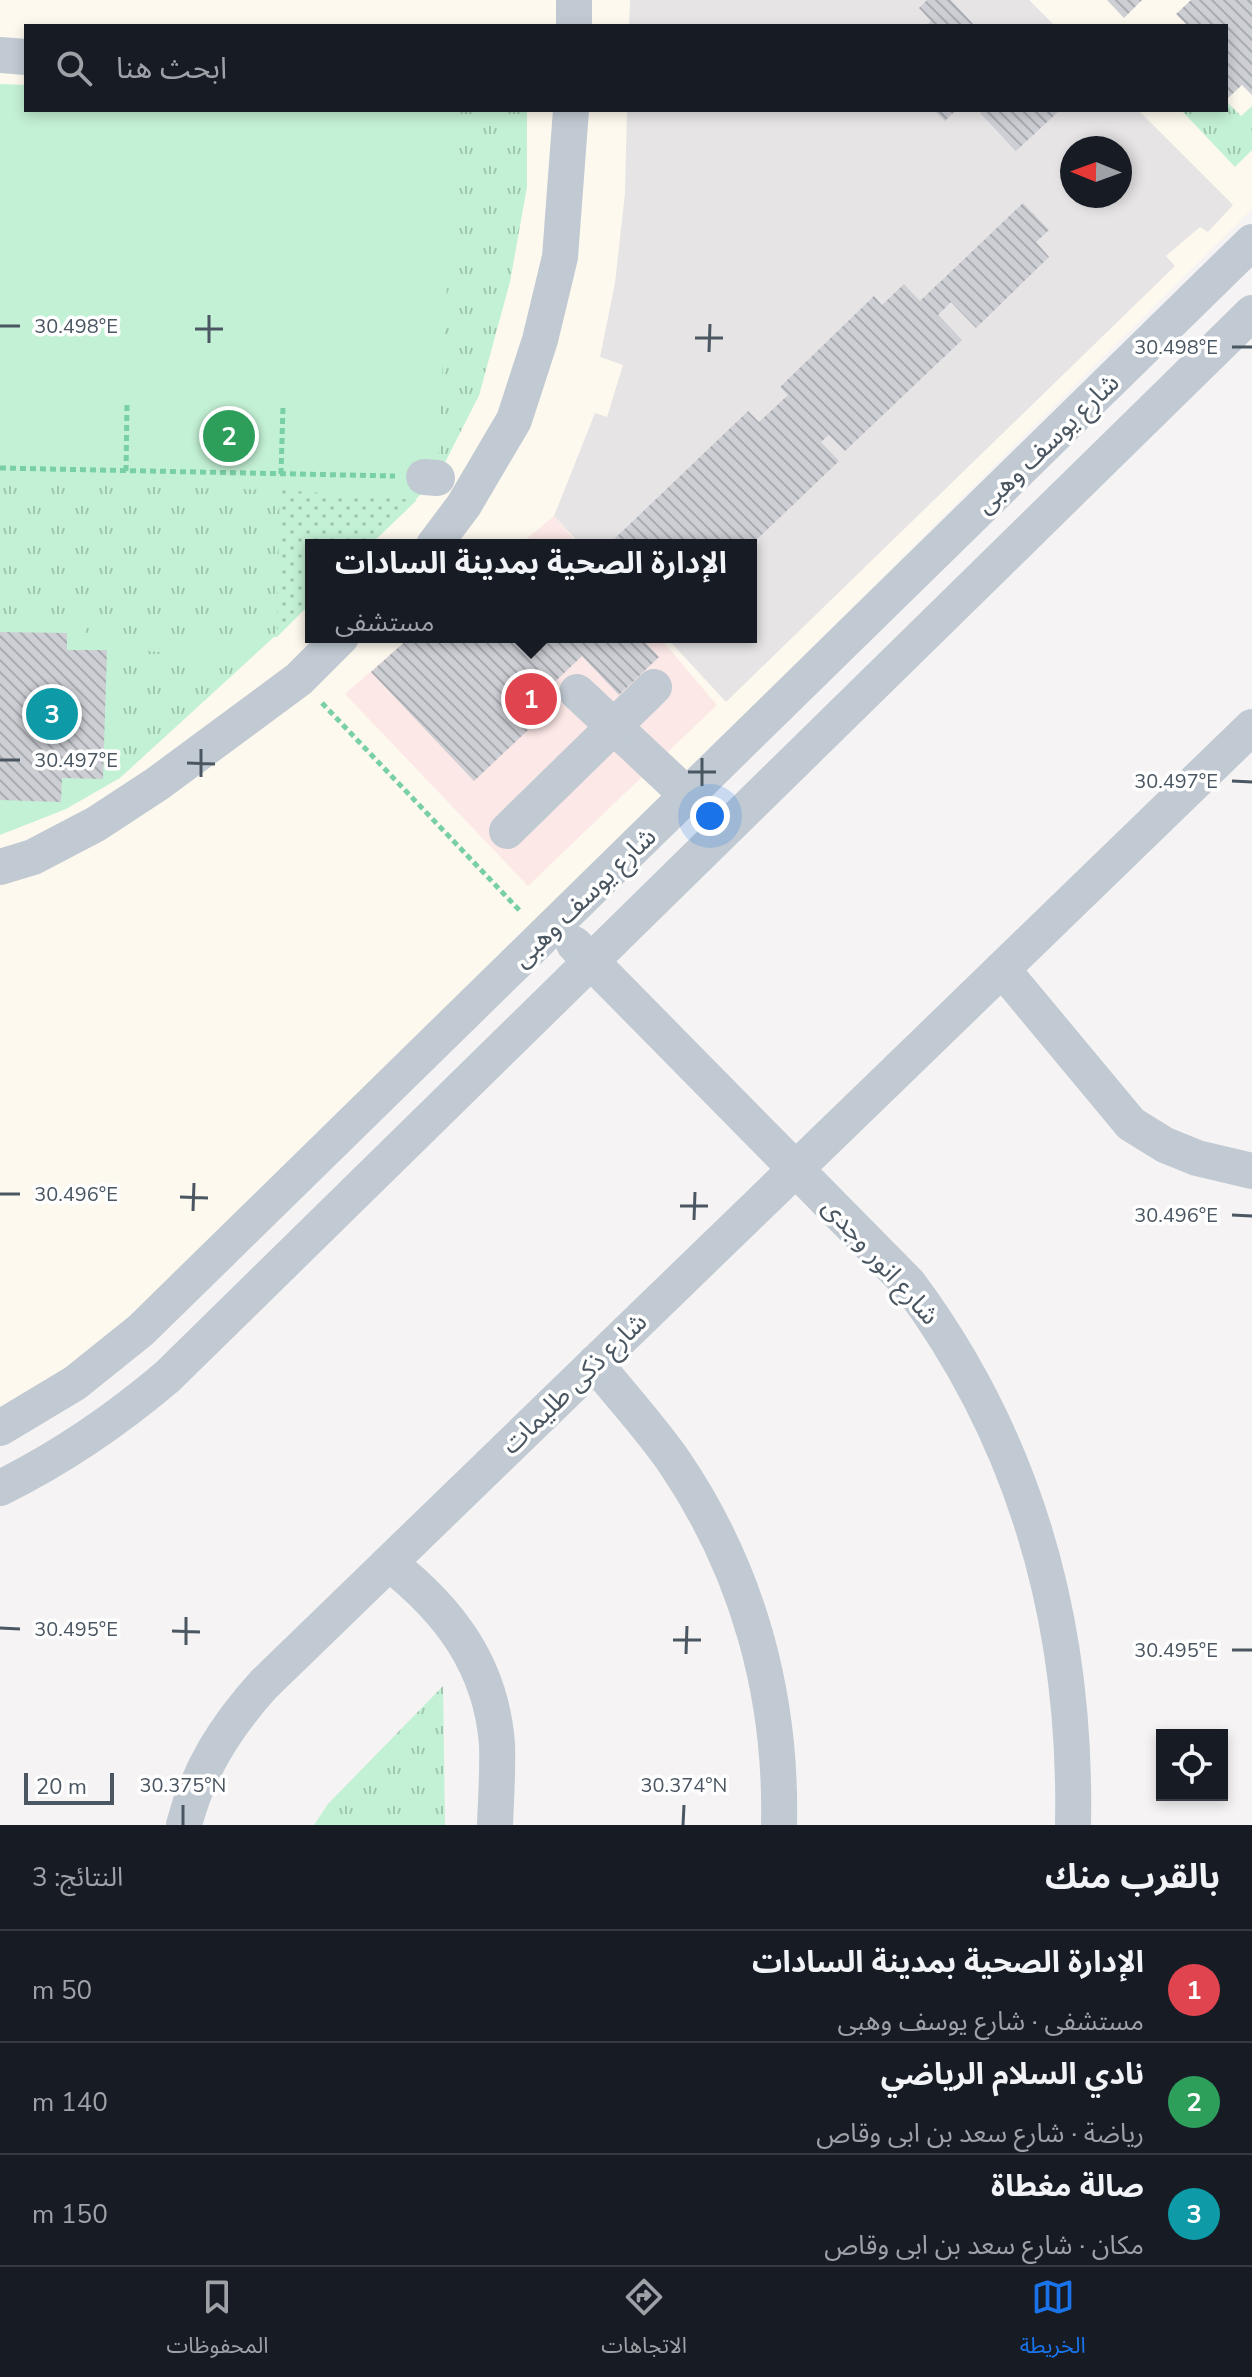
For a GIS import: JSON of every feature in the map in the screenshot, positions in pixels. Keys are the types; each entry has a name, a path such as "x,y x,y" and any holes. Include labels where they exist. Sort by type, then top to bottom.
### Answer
{"street":[{"path":"574,0 574,24"},
{"path":"0,55 24,57"},
{"path":"438,539 464,505 514,420 540,340 560,257 571,112"},
{"name":"شارع يوسف وهبى","path":"0,1428 75,1383 141,1330 1252,242"},
{"name":"شارع يوسف وهبى","path":"0,1488 88,1440 167,1377 1252,313"},
{"path":"0,867 33,857 96,824 157,784 299,679 335,643"},
{"path":"507,831 654,687"},
{"path":"577,692 687,795"},
{"name":"شارع ذكى طليمات","path":"184,1825 201,1775 218,1742 264,1684 1252,727"},
{"name":"شارع انور وجدى","path":"549,931 591,962 909,1284 944,1330 1000,1438 1028,1509 1054,1604 1071,1709 1073,1825"},
{"path":"1002,969 1131,1124 1165,1145 1197,1158 1252,1171"},
{"path":"595,1363 673,1461 701,1504 744,1596 770,1692 777,1739 779,1825"},
{"path":"389,1563 440,1608 457,1630 483,1680 497,1744 495,1825"}],"path":[{"path":"126,471 127,404"},
{"path":"281,474 283,406"},
{"path":"0,468 430,477"},
{"path":"299,679 549,931"}],"shaded area":[{"path":"0,0 1252,0 1252,209 128,1329 66,1372 0,1408"},
{"path":"630,0 1029,0 1053,24 629,24"},
{"path":"627,112 1140,112 1233,205 1208,232 1200,227 1166,256 1175,266 726,702 672,643 757,643 757,539 575,539 554,516 595,413 607,417 623,365 600,357 615,283 625,193"},
{"path":"554,516 574,539 526,539"},
{"path":"403,643 664,643 717,705 528,886 345,694"}],"green space":[{"path":"0,84 24,85 24,112 527,112 527,186 510,281 479,395 437,478 376,539 305,539 305,608 120,778 66,809 0,835"},
{"path":"1228,103 1241,116 1252,106 1252,150 1235,167 1183,112 1228,112"},
{"path":"456,112 527,112 527,186 510,281 479,395 437,478"},
{"path":"0,483 280,490 277,637 86,633 86,615 0,614"},
{"path":"280,490 417,500 376,539 305,539 305,609 277,637"},
{"path":"122,649 249,659 159,742 117,768"},
{"path":"443,1686 445,1825 314,1825 328,1804"}],"building":[{"path":"927,0 951,0 973,24 928,24 931,21 919,8"},
{"path":"1107,0 1142,0 1124,18"},
{"path":"1191,0 1252,0 1252,95 1242,85 1228,98 1228,24 1186,24 1176,14"},
{"path":"936,112 954,112 945,121"},
{"path":"981,112 1058,112 1016,151"},
{"path":"1023,203 1049,230 1036,242 1049,257 976,328 951,302 938,315 962,340 845,451 829,435 821,442 839,461 757,539 614,539 748,411 759,422 788,395 780,387 874,296 882,305 904,284 920,301"},
{"path":"0,632 67,633 67,650 107,650 103,779 62,778 61,802 0,800"},
{"path":"403,643 646,643 659,657 619,695 582,656 517,718 528,730 474,781 371,672"}],"place":[{"name":"نادي السلام الرياضي","path":"229,436"},
{"name":"الإدارة الصحية بمدينة السادات","path":"531,699"},
{"name":"صالة مغطاة","path":"52,714"}]}
